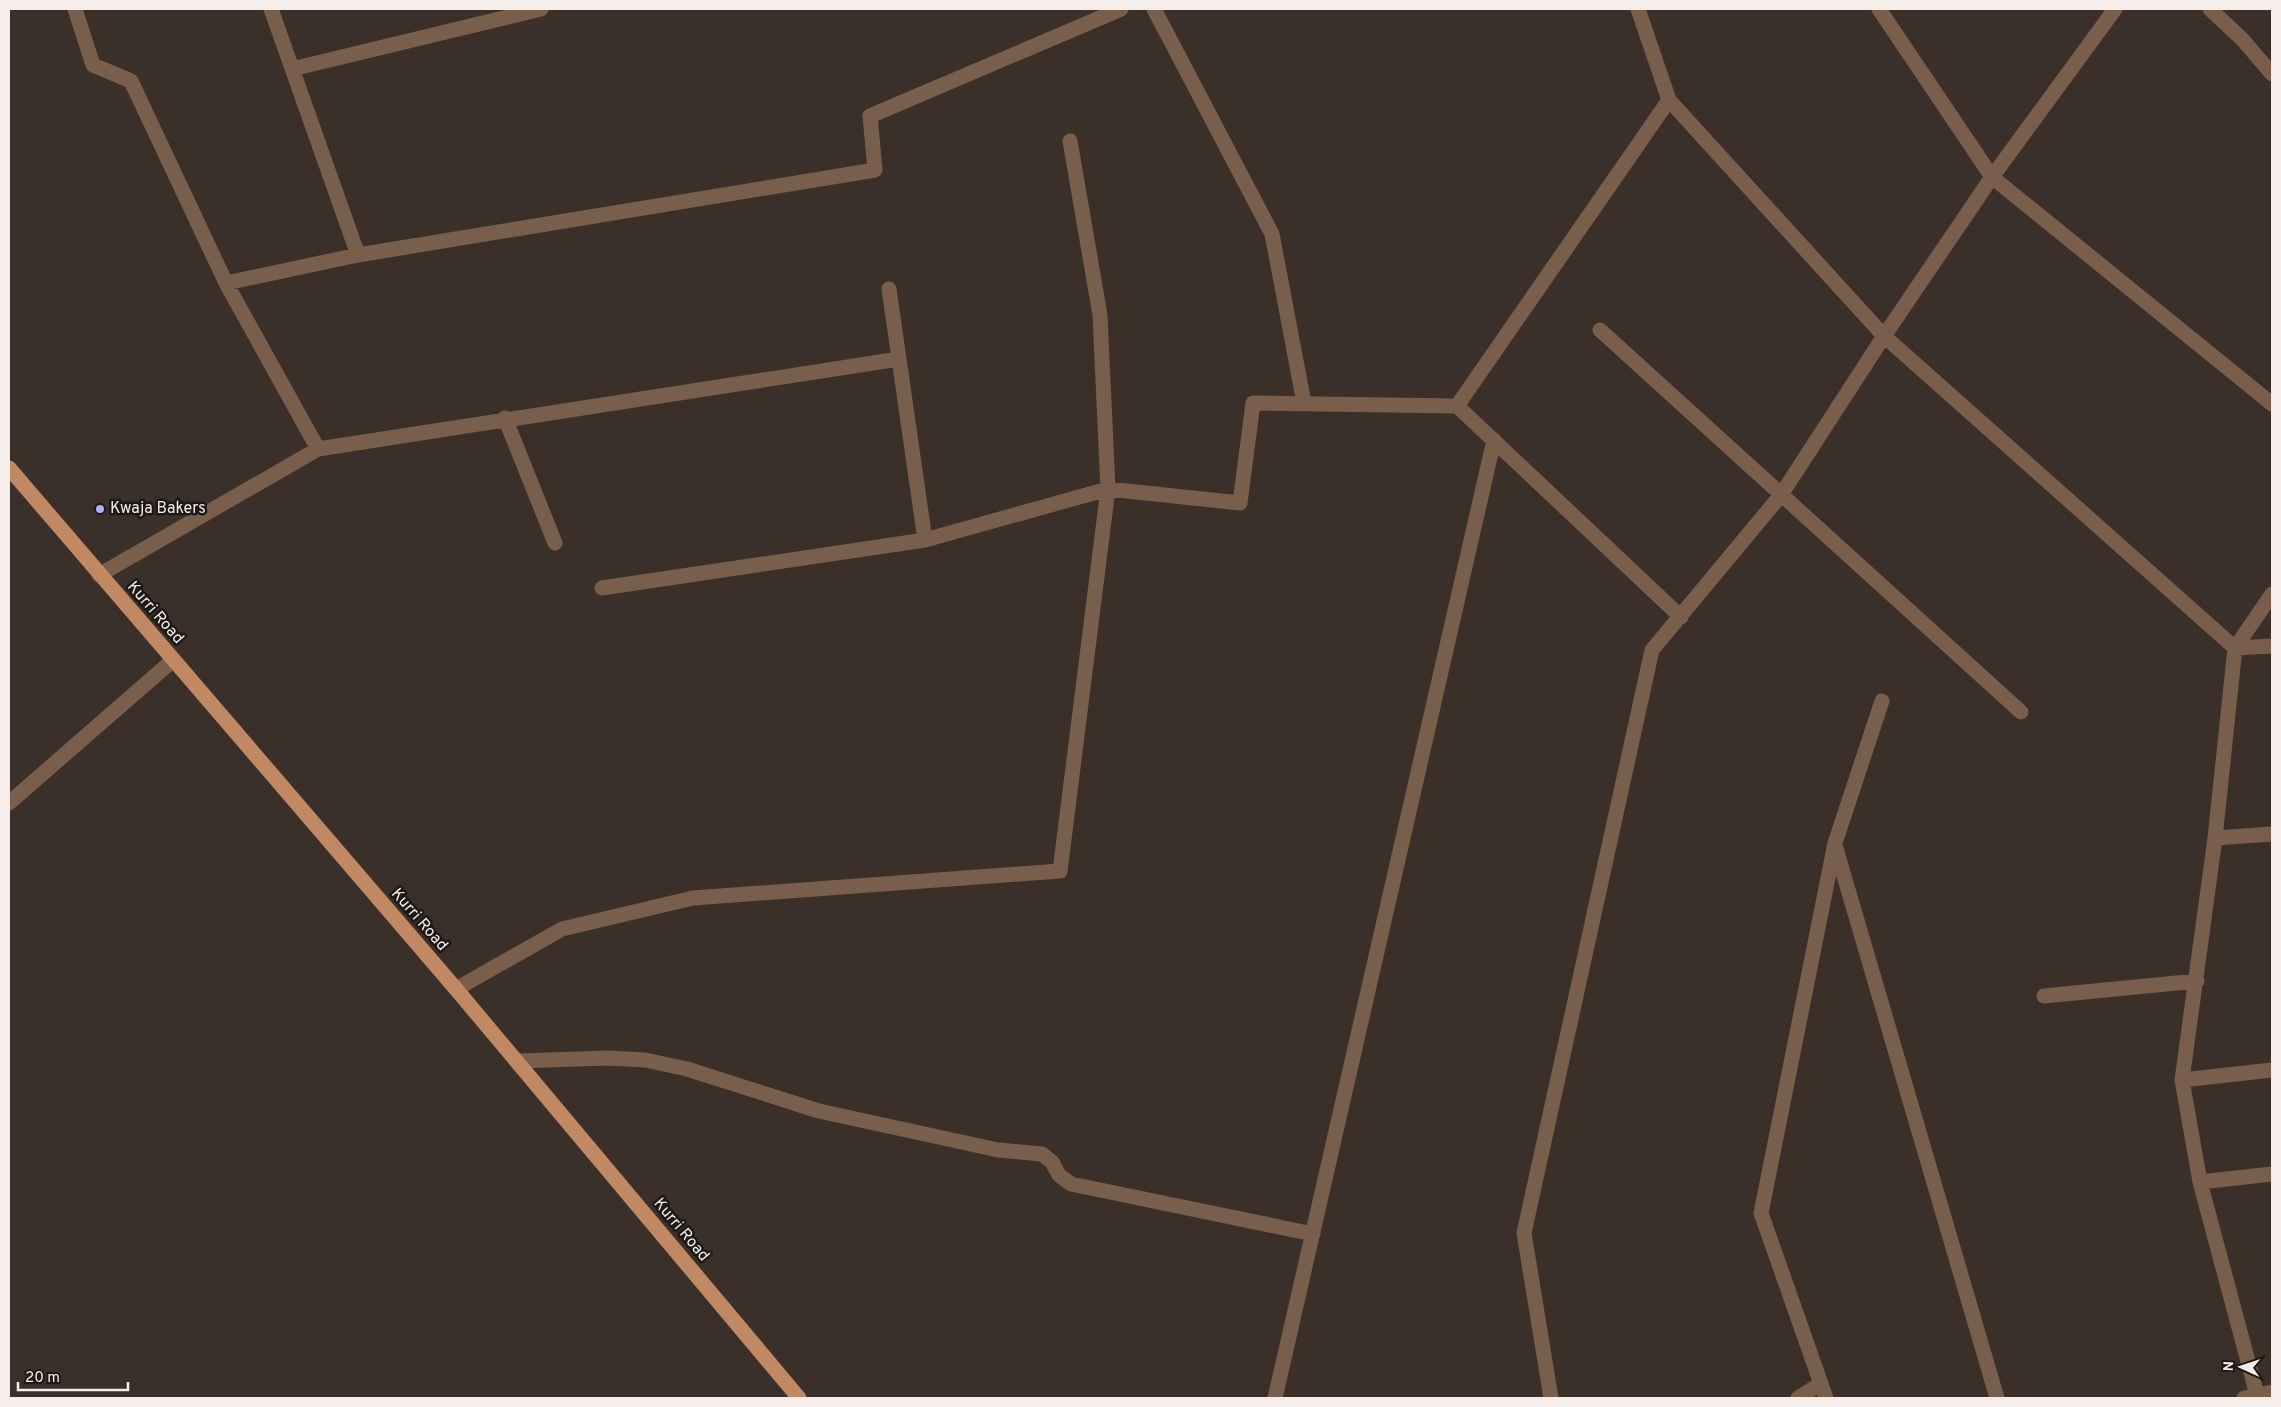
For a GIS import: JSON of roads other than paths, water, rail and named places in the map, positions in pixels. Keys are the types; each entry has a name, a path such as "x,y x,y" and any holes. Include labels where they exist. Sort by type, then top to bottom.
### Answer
{"main road":[{"name":"Kurri Road","path":"9,468 456,989 800,1398"}],"street":[{"path":"76,9 93,66 131,81 226,283 318,449"},
{"path":"271,9 358,255"},
{"path":"292,69 541,9"},
{"path":"226,283 358,255 875,170 870,116 1121,9"},
{"path":"1154,9 1272,234 1304,403"},
{"path":"1638,9 1670,100 1884,336 2235,648 2272,646"},
{"path":"1879,9 1992,177 2272,404"},
{"path":"1551,1398 1524,1233 1652,650 1781,495 1884,336 1992,177 2115,9"},
{"path":"2210,9 2243,40 2272,74"},
{"path":"1457,406 1670,100"},
{"path":"456,989 562,929 693,898 1060,871 1108,489 1100,315 1070,141"},
{"path":"889,289 925,540"},
{"path":"1600,330 2021,712"},
{"path":"99,575 318,449 505,418 899,359"},
{"path":"602,588 925,540 1108,489 1240,503 1253,403 1457,406 1681,617"},
{"path":"505,418 555,543"},
{"path":"1275,1398 1494,440"},
{"path":"2258,1395 2200,1182 2182,1080 2215,838 2235,648 2272,594"},
{"path":"9,803 172,660"},
{"path":"1798,1398 1823,1391 1761,1213 1835,843 1882,701"},
{"path":"2215,838 2272,834"},
{"path":"1835,843 1997,1398"},
{"path":"2044,996 2197,980"},
{"path":"516,1061 608,1058 645,1060 687,1069 820,1111 998,1150 1042,1154 1052,1162 1059,1175 1071,1184 1313,1234"},
{"path":"2182,1080 2272,1070"},
{"path":"2200,1182 2272,1174"}],"place":[{"name":"Kwaja Bakers","path":"100,509"}]}
